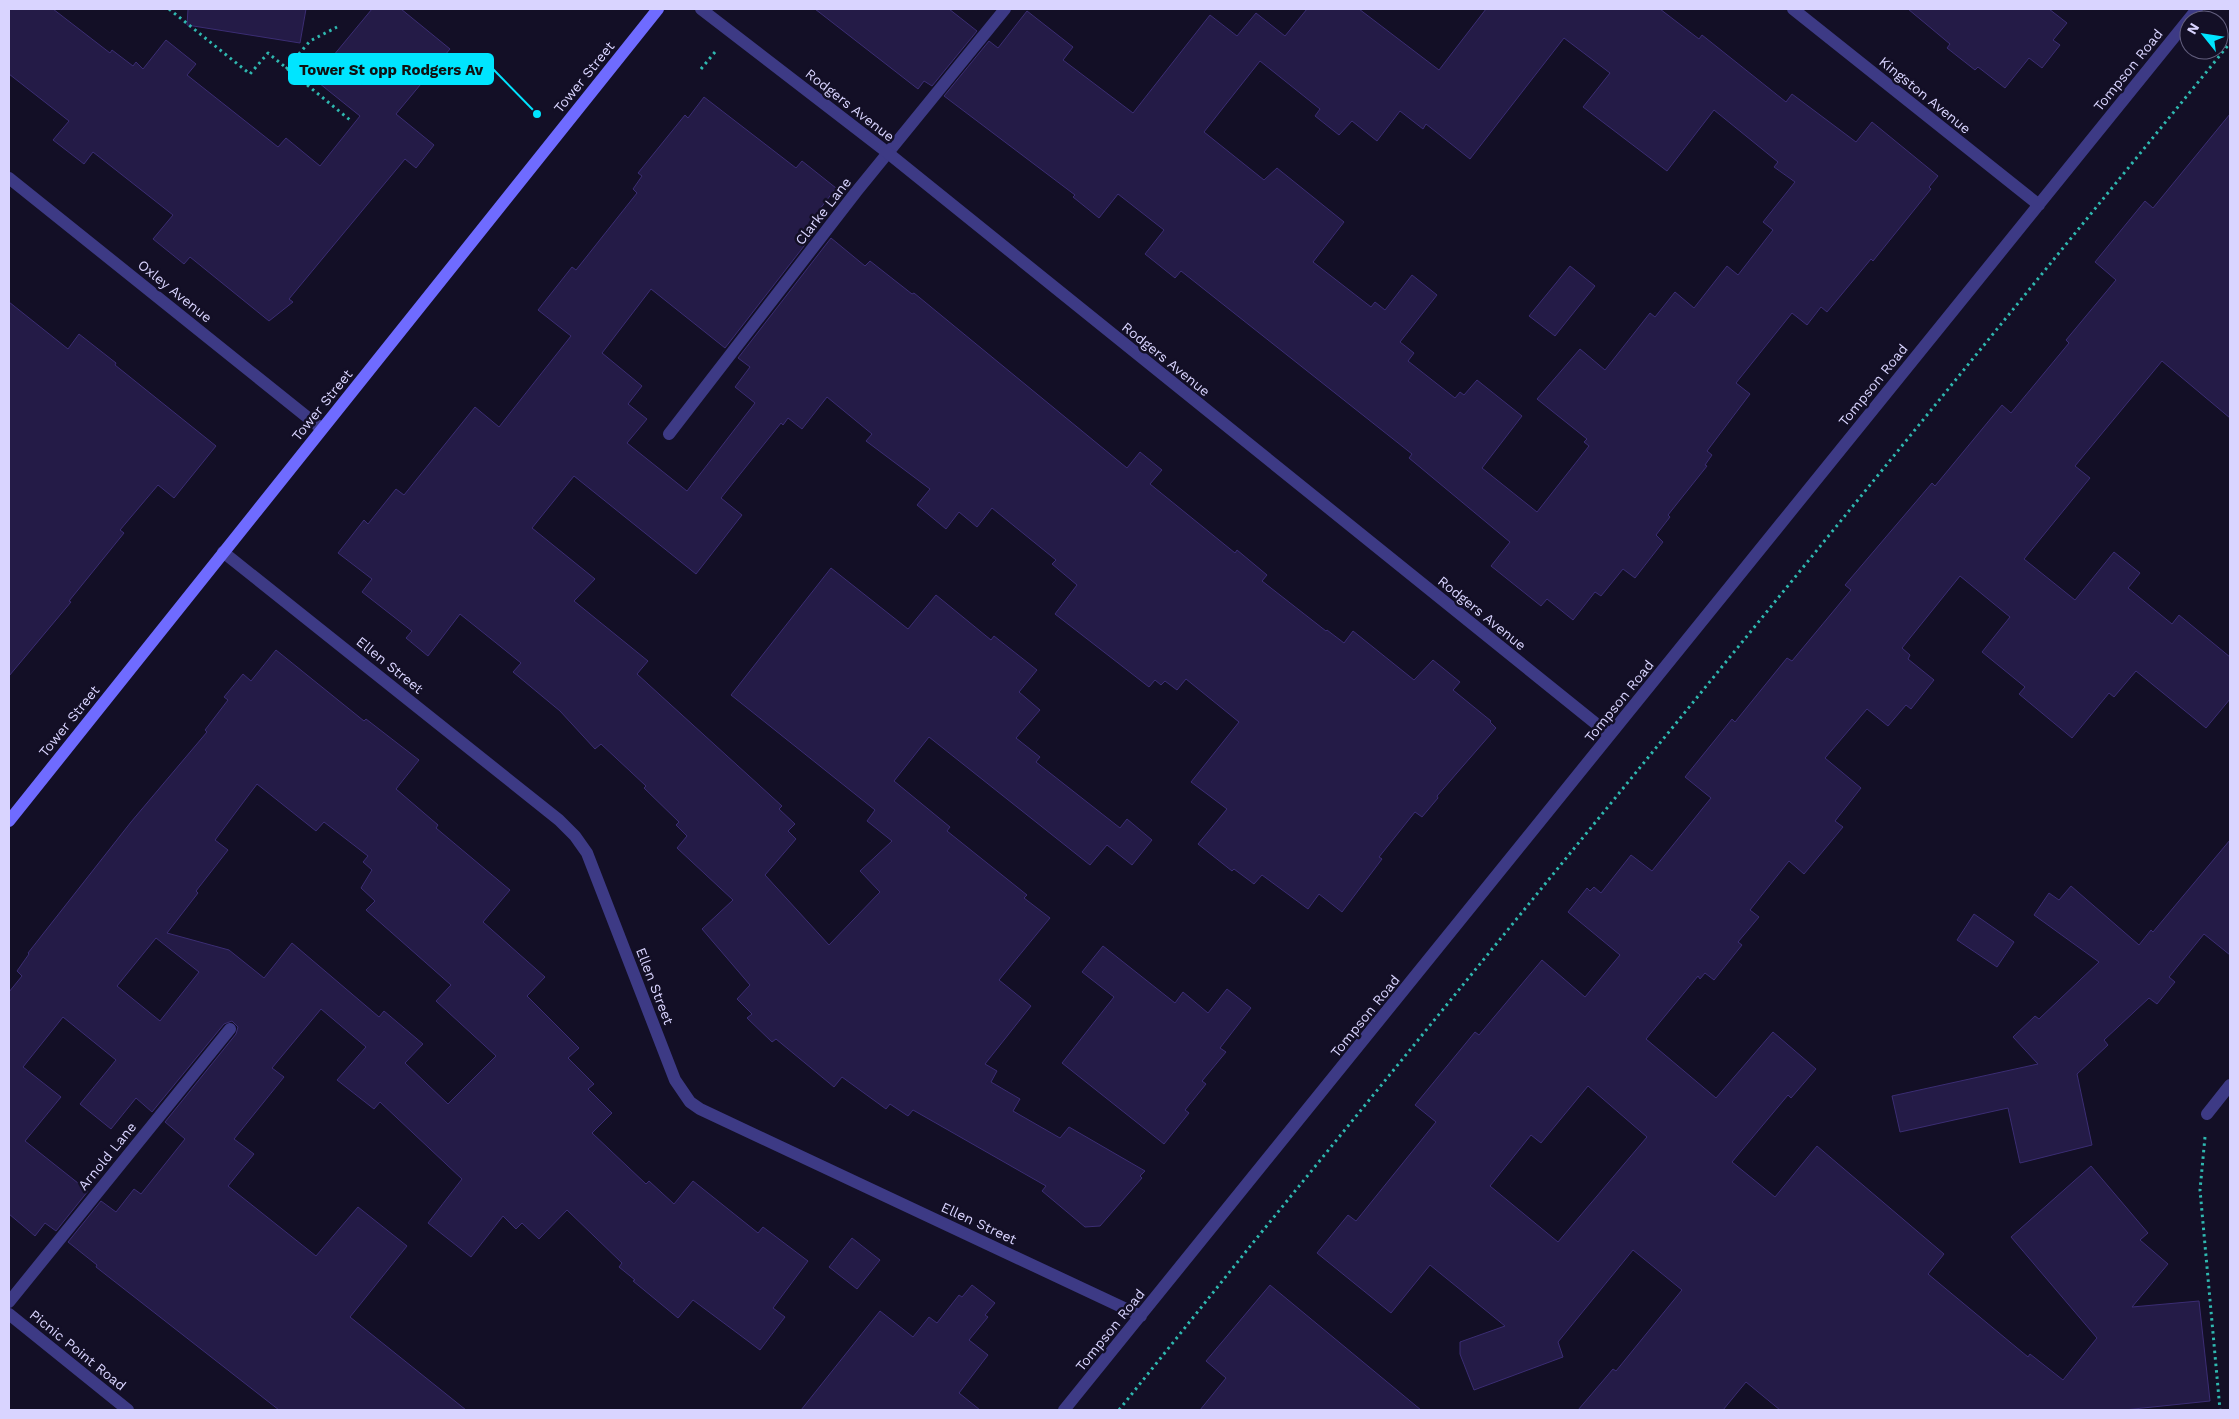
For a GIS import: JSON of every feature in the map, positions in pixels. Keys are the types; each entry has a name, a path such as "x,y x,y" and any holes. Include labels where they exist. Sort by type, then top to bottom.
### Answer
{"main road":[{"name":"Tower Street","path":"9,821 658,9"}],"street":[{"name":"Rodgers Avenue","path":"701,9 888,153 1610,736"},
{"name":"Clarke Lane","path":"668,434 888,153 1005,9"},
{"name":"Kingston Avenue","path":"1793,9 2039,204"},
{"name":"Tompson Road","path":"1064,1410 2197,9"},
{"name":"Oxley Avenue","path":"9,178 322,429"},
{"name":"Ellen Street","path":"223,552 559,820 575,836 587,853 675,1080 690,1102 700,1109 1141,1316"},
{"name":"Arnold Lane","path":"9,1302 230,1029"},
{"path":"2207,1114 2230,1085"},
{"name":"Picnic Point Road","path":"9,1314 128,1410"}],"path":[{"path":"169,9 250,74 268,53 350,120"},
{"path":"286,69 310,41 338,27"},
{"path":"1119,1410 1262,1231 2230,42"},
{"path":"2207,1114 2200,1190 2220,1410"}],"building":[{"path":"9,9 53,9 110,53 112,50 133,66 136,62 143,69 166,40 196,64 187,75 278,147 286,138 320,166 360,116 314,79 372,9 401,9 450,49 396,114 434,145 416,168 405,159 289,299 293,302 269,321 190,257 184,264 153,239 173,215 93,152 84,164 53,140 69,121 9,74"},
{"path":"188,9 306,9 300,43 187,25"},
{"path":"815,9 949,9 977,31 932,86 924,81 918,89"},
{"path":"1307,9 1359,9 1439,70 1486,9 1660,9 1699,39 1702,35 1786,102 1792,94 1856,142 1872,122 1938,176 1929,187 1931,189 1873,261 1871,259 1827,312 1821,307 1807,325 1792,313 1736,383 1750,394 1707,451 1712,455 1705,465 1707,466 1668,515 1670,517 1656,535 1663,542 1635,578 1623,569 1601,596 1595,592 1573,620 1547,599 1541,606 1491,566 1510,542 1409,458 1412,454 1181,271 1175,278 1145,254 1164,230 1118,194 1099,218 1073,197 1075,195 944,96 989,41 998,48 1027,11 1073,47 1063,60 1133,113 1210,15 1237,36 1256,13 1285,36","holes":["1564,38 1610,73 1583,107 1667,171 1714,110 1778,162 1774,167 1795,182 1763,222 1773,230 1738,275 1727,266 1694,308 1675,292 1655,317 1650,313 1605,370 1580,349 1537,399 1587,439 1584,442 1589,446 1537,512 1482,468 1522,416 1477,380 1464,395 1460,392 1455,398 1408,361 1414,353 1400,342 1437,295 1412,275 1385,310 1375,302 1371,307 1313,262 1344,222 1277,168 1264,180 1204,132 1260,61 1320,109 1315,116 1339,135 1352,121 1377,141 1400,111 1423,129 1426,124 1470,159"]},
{"path":"1908,9 2049,9 2067,23 2053,40 2060,45 2042,68 2029,58 2005,88 1978,67 1975,70 1947,48 1950,44"},
{"path":"704,97 796,168 802,161 836,188 810,222 818,228 725,348 651,289 602,353 642,386 628,404 647,419 627,443 687,491 755,403 735,387 750,367 738,358 831,238 865,266 870,261 912,294 914,293 1127,468 1140,452 1162,470 1150,484 1235,553 1237,550 1267,575 1262,581 1326,631 1344,643 1353,631 1414,680 1433,660 1460,682 1453,690 1491,721 1496,728 1437,796 1438,798 1422,817 1415,812 1379,857 1382,859 1342,912 1319,894 1308,909 1262,875 1254,884 1234,869 1232,871 1198,844 1227,809 1191,782 1239,722 1186,679 1177,690 1165,681 1161,685 1155,680 1149,687 1055,614 1077,585 1052,564 1056,560 992,508 977,527 959,512 946,529 917,505 930,489 866,441 872,434 827,397 802,429 788,418 783,425 781,423 721,498 742,515 696,574 574,476 532,528 595,579 574,601 648,661 637,674 782,806 779,809 795,824 788,831 796,839 765,875 829,945 880,892 860,871 892,841 867,821 875,810 731,695 831,568 908,629 936,595 991,640 994,636 1037,670 1019,692 1040,710 1016,738 1040,757 1036,762 1120,828 1127,819 1152,840 1132,865 1107,845 1090,865 929,737 894,781 950,827 947,831 1027,895 1024,898 1050,918 999,980 1031,1006 985,1064 997,1071 991,1082 1020,1099 1013,1111 1060,1138 1069,1127 1145,1171 1140,1176 1142,1178 1100,1226 1085,1227 1042,1191 1046,1186 913,1110 908,1116 890,1104 886,1109 842,1077 834,1087 776,1039 772,1042 747,1018 752,1014 737,999 750,985 702,929 733,900 677,848 687,836 676,825 679,822 644,788 646,786 601,744 595,749 560,711 513,672 521,663 460,614 428,656 406,638 412,631 362,592 372,579 338,553 364,520 368,524 396,489 404,495 475,407 499,427 571,336 538,310 572,267 576,270 637,193 633,189 642,176 638,173 685,115 688,118"},
{"path":"2230,114 2230,418 2162,361 2075,466 2090,478 2024,559 2075,600 2114,552 2140,573 2128,588 2172,624 2179,615 2230,657 2230,699 2206,728 2136,671 2114,697 2109,693 2072,738 2019,694 2025,687 1982,652 2010,617 1960,576 1902,648 1910,655 1908,659 1934,680 1911,709 1906,705 1888,726 1867,709 1825,758 1861,788 1835,821 1843,827 1804,874 1789,861 1750,910 1759,917 1738,942 1742,945 1714,980 1705,973 1700,979 1698,976 1646,1039 1716,1098 1773,1032 1816,1069 1791,1098 1788,1095 1732,1162 1775,1197 1817,1146 1944,1254 1928,1274 2028,1357 2030,1354 2063,1380 2097,1338 2011,1237 2091,1166 2148,1233 2140,1240 2168,1264 2132,1307 2199,1301 2210,1401 2124,1410 1780,1410 1746,1382 1723,1410 1578,1410 1613,1369 1616,1371 1682,1290 1633,1250 1558,1342 1563,1357 1474,1390 1460,1354 1460,1342 1505,1326 1430,1265 1391,1313 1317,1253 1348,1215 1356,1221 1436,1122 1415,1105 1475,1032 1479,1035 1542,960 1585,997 1620,955 1568,912 1587,888 1590,891 1594,887 1601,893 1631,855 1652,871 1711,798 1685,777 1732,719 1735,722 1787,658 1792,661 1851,590 1845,585 1932,483 1935,486 2002,405 2011,413 2069,343 2066,340 2116,280 2095,262 2145,201 2153,208","holes":["1588,1086 1647,1137 1558,1242 1490,1186 1531,1135 1541,1143"]},
{"path":"1570,266 1595,286 1555,336 1529,316"},
{"path":"9,302 68,349 79,334 216,446 174,498 158,485 120,530 124,533 69,601 71,602 9,676"},
{"path":"276,650 364,721 366,719 419,760 396,789 438,825 436,828 510,890 483,922 545,977 527,996 579,1048 568,1058 594,1084 588,1089 612,1113 592,1133 646,1184 649,1181 674,1204 693,1181 758,1233 763,1227 808,1261 773,1308 785,1317 760,1350 693,1300 678,1318 633,1281 635,1280 619,1267 622,1263 567,1210 539,1239 522,1223 516,1229 503,1216 471,1257 428,1223 462,1179 380,1102 374,1109 337,1080 366,1047 321,1009 272,1068 284,1077 234,1139 254,1154 228,1186 316,1256 358,1207 407,1246 350,1317 466,1410 279,1410 96,1267 97,1265 68,1242 101,1201 116,1212 134,1189 141,1194 185,1139 165,1122 236,1034 238,1027 232,1021 224,1024 152,1112 136,1098 111,1129 80,1104 116,1060 63,1017 23,1067 61,1097 25,1141 88,1191 56,1231 45,1223 35,1236 9,1214 9,992 22,976 17,971 28,953 131,822 207,732 205,730 228,700 224,697 243,674 251,681","holes":["257,784 316,831 324,822 368,856 363,862 372,870 361,888 375,901 366,910 451,985 436,1001 496,1056 448,1104 405,1063 423,1044 384,1011 379,1017 292,943 264,978 229,950 167,933 198,893 196,891 228,850 215,840","156,938 199,972 160,1021 117,986"]},
{"path":"2230,840 2230,955 2204,934 2169,977 2175,982 2157,1004 2149,998 2104,1040 2108,1045 2077,1074 2092,1145 2020,1163 2008,1108 1900,1132 1892,1096 2038,1064 2013,1037 2035,1016 2039,1019 2099,962 2034,915 2049,893 2059,900 2071,886 2139,945 2151,930 2153,932"},
{"path":"1974,914 2014,942 1997,967 1957,940"},
{"path":"1103,946 1175,1003 1183,992 1208,1013 1227,989 1251,1008 1220,1048 1226,1052 1202,1081 1206,1084 1185,1110 1189,1113 1164,1144 1062,1063 1114,997 1082,972"},
{"path":"852,1238 880,1260 857,1289 829,1267"},
{"path":"972,1285 995,1303 985,1315 988,1317 969,1340 988,1355 959,1393 980,1410 801,1410 880,1311 913,1337 929,1317 937,1323 959,1295 962,1297"},
{"path":"1270,1285 1421,1410 1200,1410 1226,1378 1206,1361"}],"place":[{"name":"Tower St opp Rodgers Av","path":"537,114"}]}
